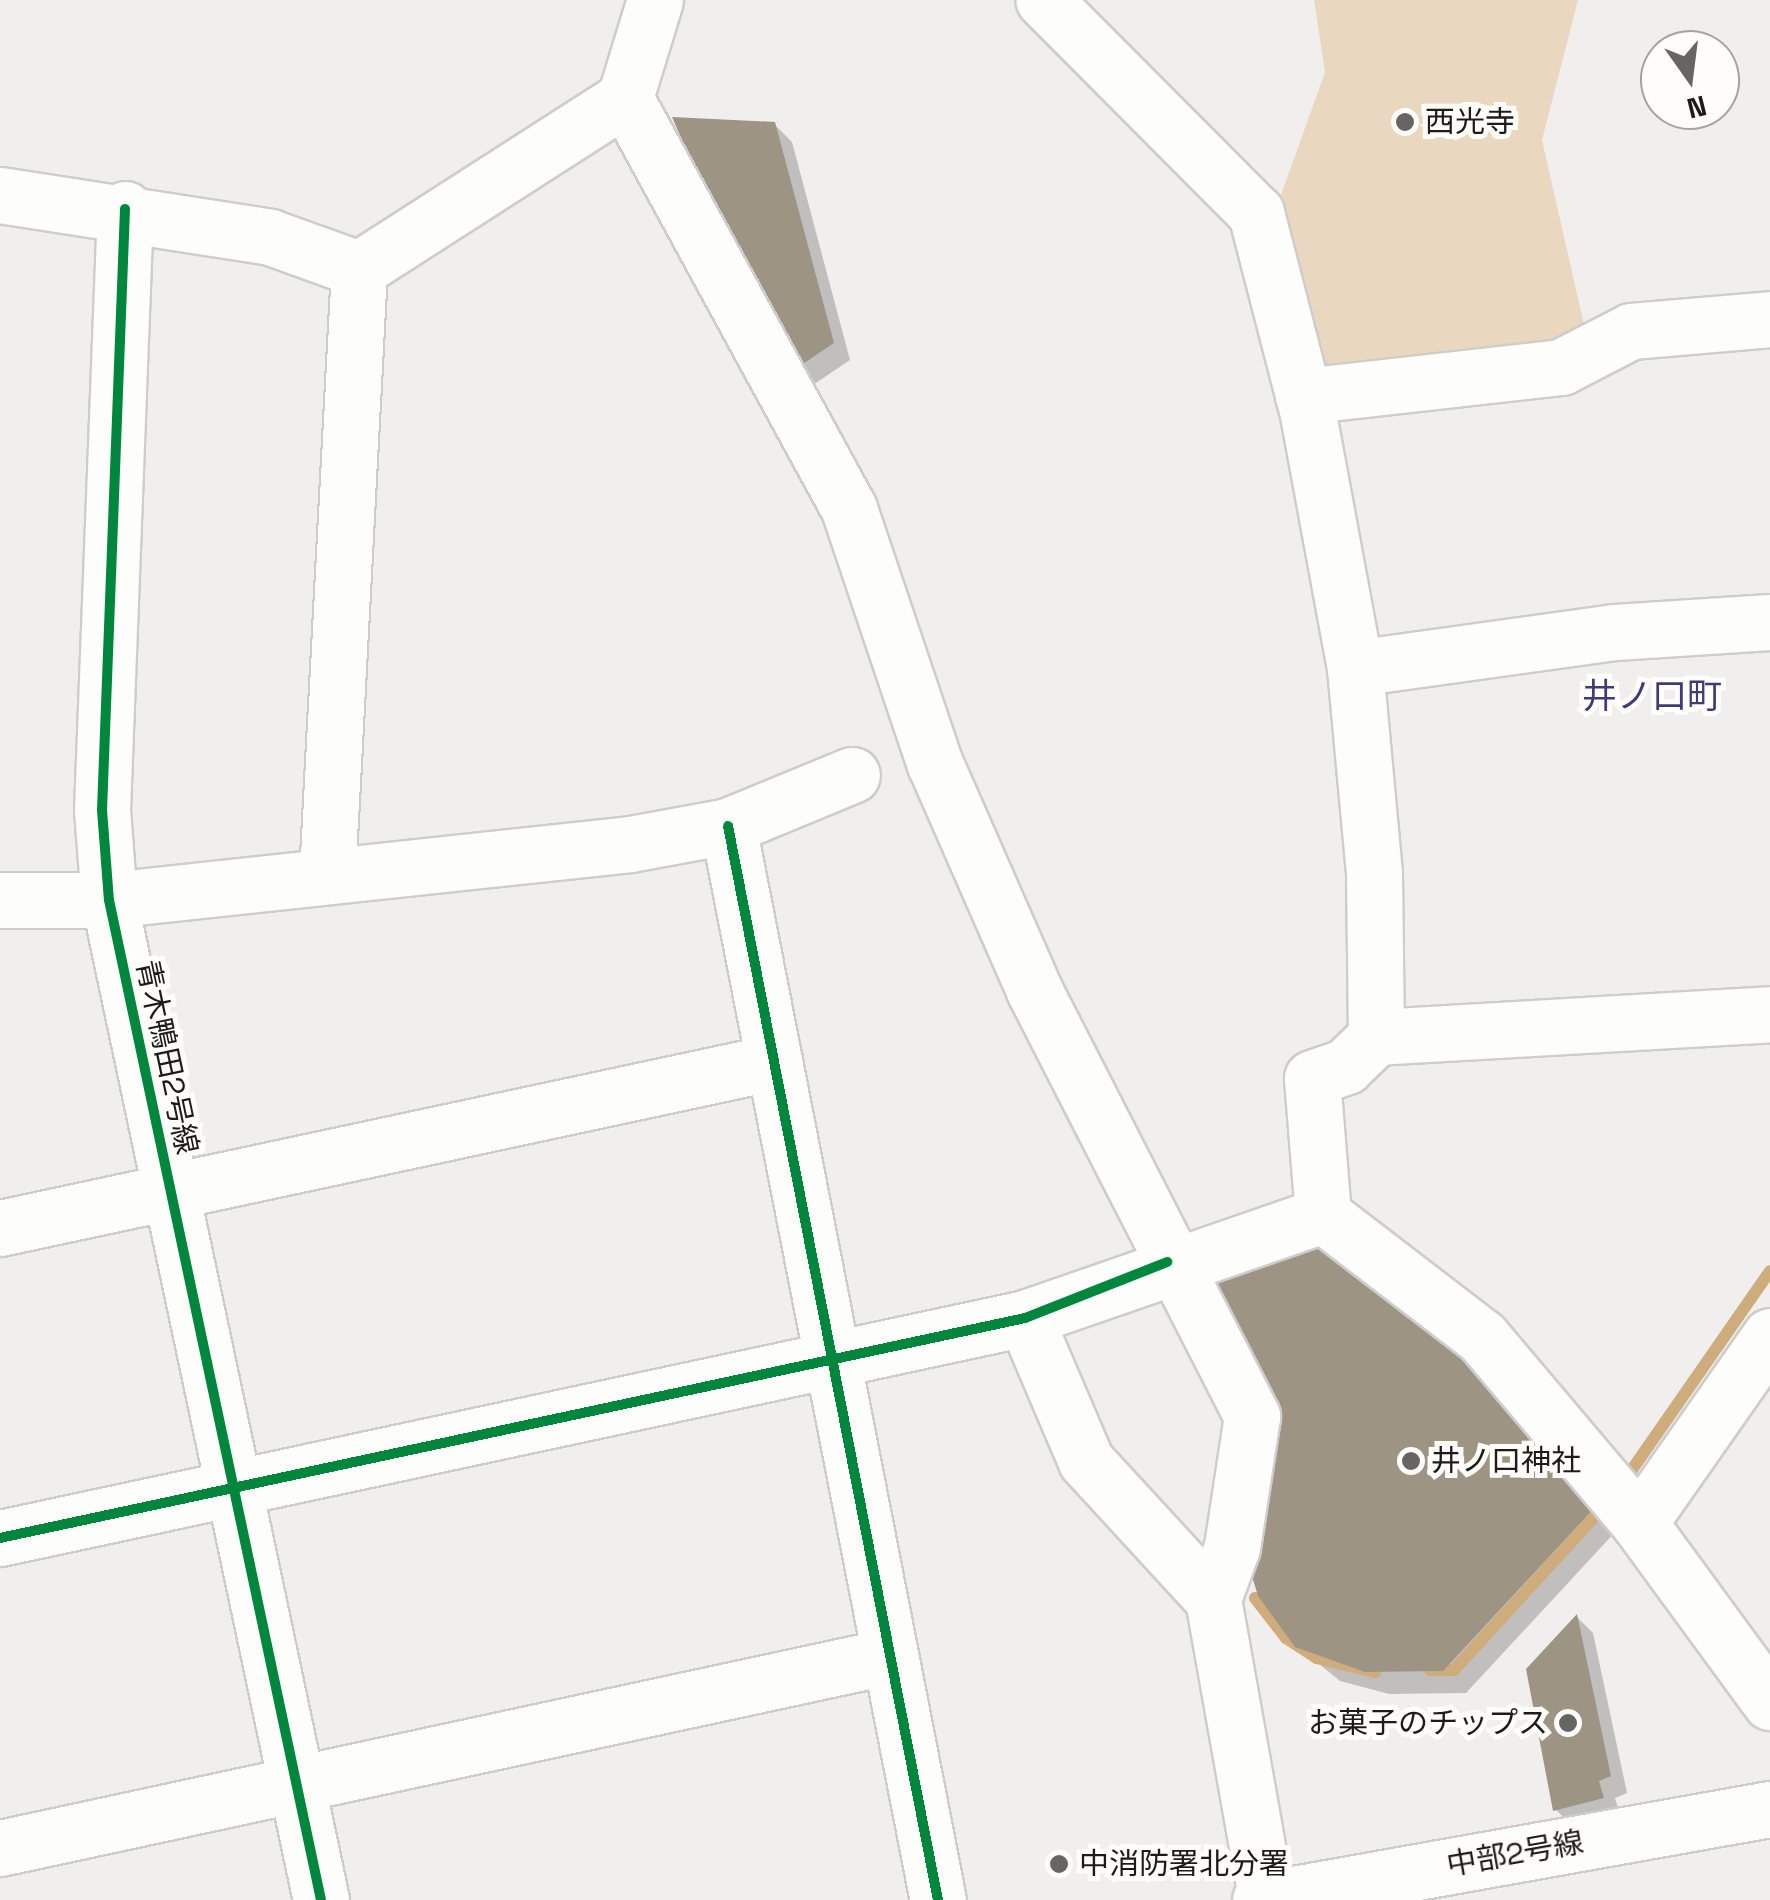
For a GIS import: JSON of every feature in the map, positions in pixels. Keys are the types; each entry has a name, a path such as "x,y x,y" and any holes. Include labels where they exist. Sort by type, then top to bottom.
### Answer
{"street":[{"path":"359,268 625,98 656,0"},
{"path":"1044,0 1256,213 1303,396 1355,668 1376,1037"},
{"path":"625,98 849,510 936,764 1167,1262 1252,1416 1232,1547 1213,1599 1263,1899"},
{"path":"0,195 126,209 270,237 359,268"},
{"name":"青木鴨田2号線","path":"126,209 102,810 108,900 321,1900"},
{"path":"327,876 359,268"},
{"path":"1303,396 1560,367 1631,331 1770,319"},
{"path":"1355,668 1615,632 1770,622"},
{"path":"0,900 108,900 728,826 852,775"},
{"path":"728,826 938,1900"},
{"path":"1770,1014 1376,1037 1346,1066 1312,1078 1323,1215 1482,1337 1639,1524 1770,1702"},
{"path":"0,1228 774,1062"},
{"path":"0,1538 1025,1318 1167,1262 1323,1215"},
{"path":"1025,1318 1086,1461 1213,1599"},
{"path":"1639,1524 1770,1336"},
{"path":"0,1848 297,1787 890,1656"},
{"name":"中部2号線","path":"1263,1899 1770,1810"}],"shaded area":[{"path":"1314,0 1578,0 1542,140 1585,329 1538,351 1317,380 1276,209 1325,72"}],"building":[{"path":"672,117 775,122 834,343 785,376"},
{"name":"井ノ口神社","path":"1325,1248 1398,1285 1597,1505 1443,1671 1365,1672 1295,1647 1258,1596 1244,1550 1266,1417 1196,1287 1286,1249"},
{"name":"お菓子のチップス","path":"1577,1614 1611,1776 1599,1781 1604,1798 1553,1811 1526,1669"}],"waterway":[{"path":"1622,1484 1770,1271"},
{"path":"1430,1670 1454,1670 1607,1503"},
{"path":"1255,1598 1286,1638 1317,1658 1375,1672"}],"cycle path":[{"path":"125,209 102,810 109,900 321,1900"},
{"path":"728,826 938,1900"},
{"path":"0,1538 1025,1318 1167,1262"}],"place":[{"name":"西光寺","path":"1405,122"},
{"name":"井ノ口神社","path":"1411,1461"},
{"name":"お菓子のチップス","path":"1568,1723"},
{"name":"中消防署北分署","path":"1059,1864"}],"district":[{"name":"井ノ口町","path":"1652,696"}]}
